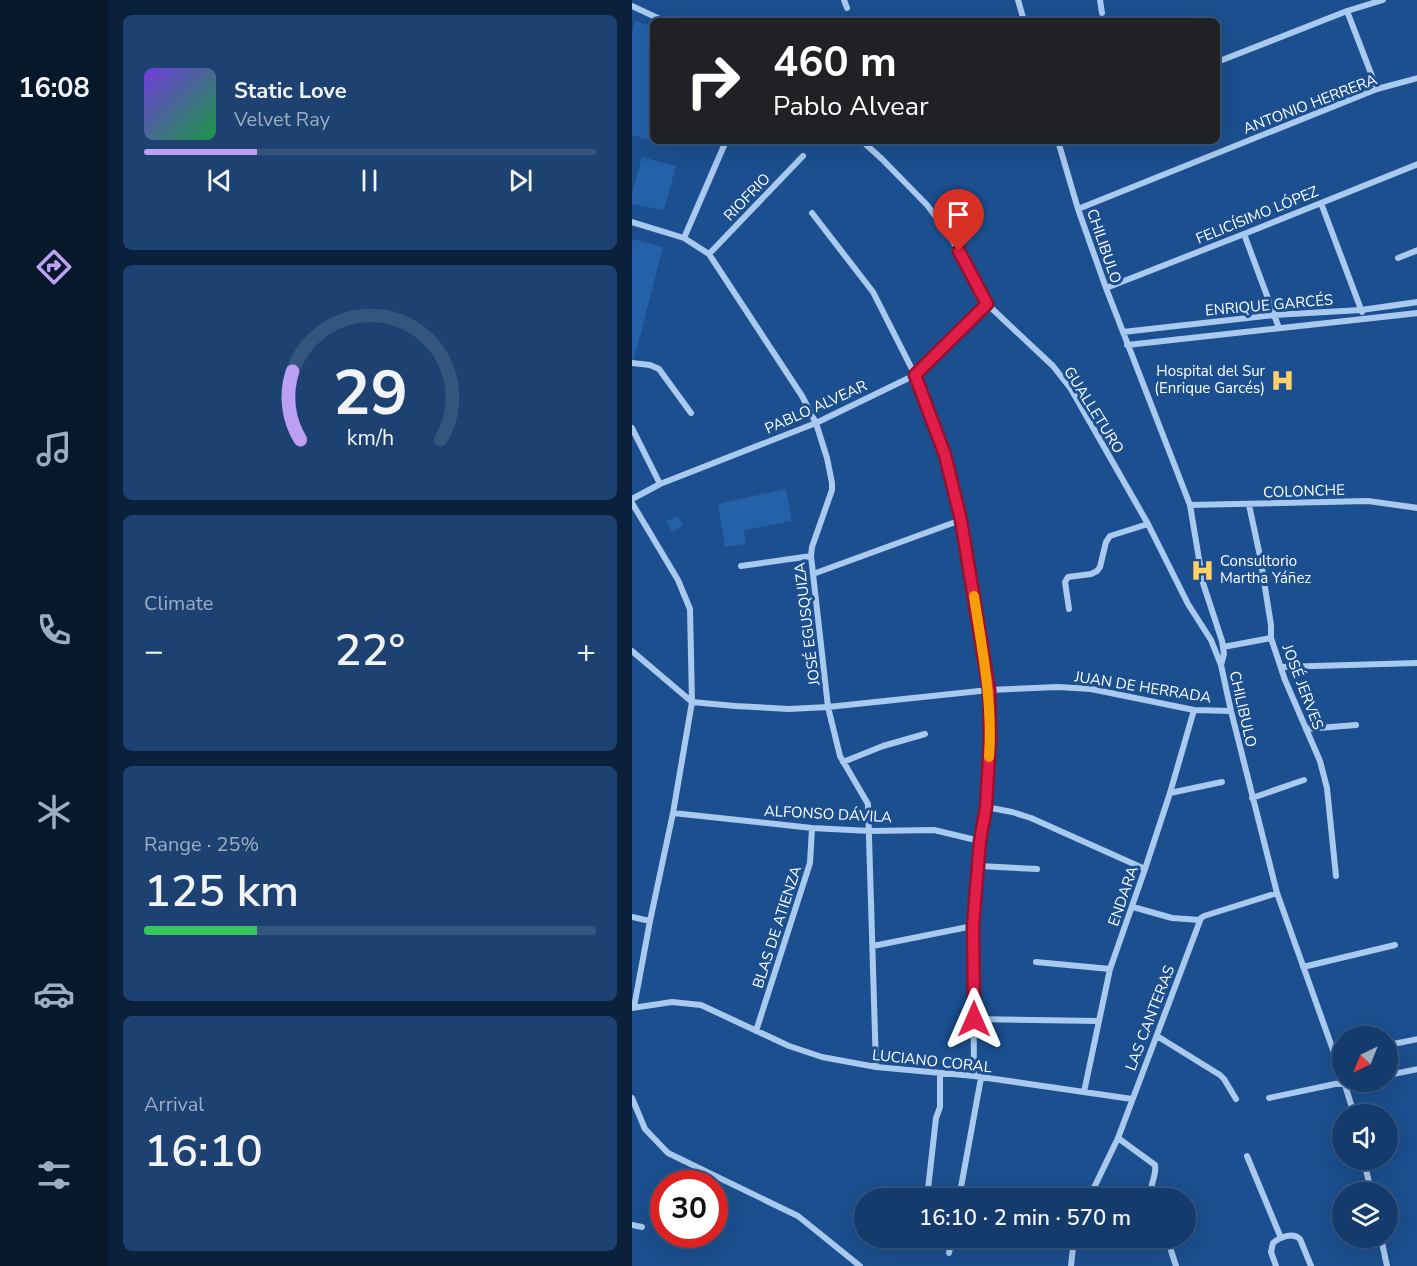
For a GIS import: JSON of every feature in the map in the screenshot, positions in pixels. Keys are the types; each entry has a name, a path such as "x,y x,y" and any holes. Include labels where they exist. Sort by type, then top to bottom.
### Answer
{"street":[{"path":"844,0 847,8"},
{"path":"1018,0 1023,18"},
{"path":"1100,0 1102,13"},
{"path":"1220,61 1347,11 1382,0"},
{"path":"632,6 658,18"},
{"path":"1347,11 1378,89"},
{"name":"ANTONIO HERRERA","path":"1078,209 1378,89 1418,78"},
{"path":"684,238 725,144"},
{"name":"GUALLETURO","path":"865,144 919,197 945,229 987,304 1053,366 1071,389 1148,524 1188,604 1211,640 1221,665"},
{"name":"CHILIBULO","path":"1059,144 1078,209 1106,288 1190,506 1203,583 1222,641 1224,654 1221,665 1252,798 1277,893 1332,1048"},
{"name":"RIOFRIO","path":"709,254 803,156"},
{"name":"FELICÍSIMO LÓPEZ","path":"1106,288 1418,164"},
{"path":"1321,203 1365,318"},
{"path":"812,213 873,292 915,375 945,455 961,520 989,690 990,739 986,807 980,841 973,926 974,1019 978,1077 961,1188"},
{"name":"JOSÉ EGUSQUIZA","path":"632,222 684,238 709,254 802,396 816,423 827,458 832,490 811,556 828,707 838,750 867,801 870,831 876,1067"},
{"path":"1244,234 1279,328"},
{"path":"1398,258 1418,250"},
{"name":"ENRIQUE GARCÉS","path":"1123,332 1274,315 1361,310 1418,302"},
{"name":"PABLO ALVEAR","path":"632,498 660,484 816,423 915,375 987,304"},
{"name":"ENRIQUE GARCÉS","path":"1127,345 1418,313"},
{"path":"632,363 650,365 659,369 691,413"},
{"path":"632,428 660,484"},
{"name":"COLONCHE","path":"1190,506 1368,501 1418,508"},
{"path":"632,503 678,580 690,609 692,702 673,813 633,1007"},
{"name":"JOSÉ JERVES","path":"1250,505 1271,625 1271,638 1320,762 1327,788 1336,876"},
{"path":"813,574 961,520"},
{"path":"1070,609 1065,582 1068,577 1097,571 1110,536 1148,524"},
{"path":"740,566 811,556"},
{"path":"1223,647 1271,638"},
{"path":"632,651 692,702"},
{"path":"1281,667 1418,663"},
{"name":"JUAN DE HERRADA","path":"692,702 789,709 989,690 1058,687 1091,689 1194,710 1231,711"},
{"name":"ENDARA","path":"1084,1092 1110,969 1170,793 1194,710"},
{"path":"1306,729 1356,725"},
{"path":"843,762 883,746 925,734"},
{"path":"1252,798 1304,780"},
{"path":"1170,793 1222,782"},
{"path":"986,807 1031,818 1145,869"},
{"name":"ALFONSO DÁVILA","path":"673,813 812,828 934,831 980,841"},
{"name":"BLAS DE ATIENZA","path":"756,1031 810,863 812,828"},
{"path":"979,866 1037,869"},
{"path":"1133,907 1172,918 1200,920 1204,916 1277,893"},
{"path":"632,917 650,921"},
{"name":"LAS CANTERAS","path":"1094,1188 1118,1138 1200,920"},
{"path":"873,946 973,926"},
{"path":"1303,967 1395,945"},
{"path":"1036,962 1110,969"},
{"name":"LUCIANO CORAL","path":"633,1007 672,1002 701,1005 789,1046 822,1057 876,1067 978,1077 1132,1099"},
{"path":"974,1019 1098,1021"},
{"path":"1157,1036 1216,1071 1224,1079 1236,1099"},
{"path":"1398,1042 1418,1039"},
{"path":"1398,1073 1418,1069"},
{"path":"928,1188 936,1118 940,1107 940,1073"},
{"path":"1269,1098 1332,1085"},
{"path":"632,1098 645,1129 668,1153 798,1216 860,1266"},
{"path":"1118,1138 1154,1165 1156,1170 1151,1188"},
{"path":"1247,1156 1281,1238"},
{"path":"632,1225 641,1227"},
{"path":"1276,1266 1271,1249 1274,1241 1294,1236 1299,1238 1311,1266"},
{"path":"949,1253 950,1248"},
{"path":"1071,1266 1073,1248"},
{"path":"1170,1248 1176,1266"},
{"path":"1383,1248 1387,1266"}],"shaded area":[{"path":"635,21 650,26 650,140 632,135 632,35"},
{"path":"642,157 676,166 664,210 632,204 632,193"},
{"path":"632,239 663,247 633,363 632,363"},
{"path":"786,489 792,521 744,530 746,544 725,547 718,504"},
{"path":"678,516 683,526 672,532 666,521"}],"slow traffic":[{"path":"974,596 989,690 989,757"}],"place":[{"name":"Hospital del Sur (Enrique Garcés)","path":"1283,380"},
{"name":"Consultorio Martha Yáñez","path":"1202,570"}],"route":[{"path":"959,251 987,304 915,375 945,455 961,520 989,690 990,739 986,807 980,841 973,926 974,1019"}]}
